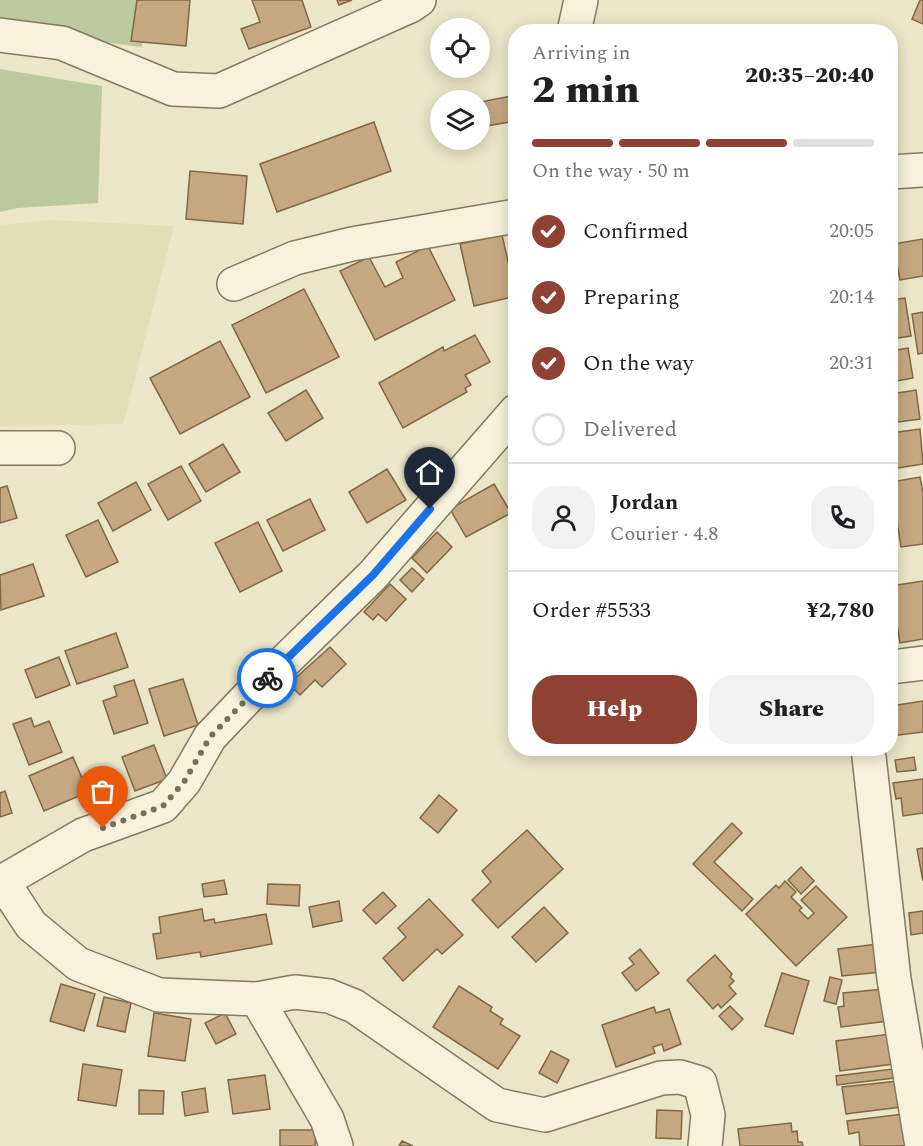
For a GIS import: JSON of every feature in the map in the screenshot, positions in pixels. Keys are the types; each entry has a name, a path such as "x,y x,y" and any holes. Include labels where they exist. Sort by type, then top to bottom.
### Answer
{"street":[{"path":"0,35 62,42 173,89 219,91 419,0"},
{"path":"576,24 581,0"},
{"path":"898,172 923,170"},
{"path":"234,284 295,258 352,244 508,217"},
{"path":"508,420 373,575 210,737 184,782 163,806 83,835 1,882 31,925 78,964 159,995 257,999 295,992 329,996 354,1006 496,1105 545,1115 661,1078 681,1077 700,1083 708,1115 705,1146"},
{"path":"0,448 58,448"},
{"path":"898,666 923,663"},
{"path":"869,756 909,977 922,1146"},
{"path":"257,999 327,1119 336,1146"}],"green space":[{"path":"0,0 147,0 142,47 0,29"},
{"path":"0,69 102,86 98,203 17,208 0,212"},
{"path":"49,220 174,226 123,424 0,426 0,225"}],"building":[{"path":"137,0 190,0 186,46 131,41"},
{"path":"252,0 302,0 311,27 249,49 241,29 260,22"},
{"path":"337,0 352,0 339,5"},
{"path":"920,0 923,0 923,24 912,19"},
{"path":"508,97 508,122 490,125 490,100"},
{"path":"374,122 391,171 277,212 260,164"},
{"path":"190,171 247,176 243,224 186,219"},
{"path":"502,235 508,261 508,298 474,306 460,244"},
{"path":"923,239 923,276 900,280 898,243"},
{"path":"428,246 455,300 375,340 340,271 369,257 385,287 403,278 396,262"},
{"path":"304,289 339,357 266,393 232,325"},
{"path":"905,298 911,336 898,338 898,299"},
{"path":"923,312 923,353 918,354 912,314"},
{"path":"475,335 490,362 465,375 471,385 465,388 467,392 403,428 379,383 443,347 444,351"},
{"path":"220,341 250,397 180,434 150,378"},
{"path":"908,348 913,378 898,381 898,350"},
{"path":"306,390 323,418 286,441 268,413"},
{"path":"916,390 920,419 898,422 898,393"},
{"path":"920,429 923,464 898,468 898,432"},
{"path":"223,444 240,472 206,492 189,464"},
{"path":"181,466 201,501 168,520 148,484"},
{"path":"387,469 406,500 367,523 349,492"},
{"path":"920,477 923,493 923,544 901,547 898,528 898,481"},
{"path":"136,482 151,510 113,531 98,503"},
{"path":"494,484 508,508 508,515 466,537 450,509"},
{"path":"7,486 17,518 0,523 0,488"},
{"path":"310,499 325,530 283,551 267,520"},
{"path":"98,520 118,562 86,577 66,535"},
{"path":"258,522 282,571 240,592 215,543"},
{"path":"437,532 452,547 427,573 412,558"},
{"path":"33,564 44,596 1,610 0,575"},
{"path":"412,568 424,579 412,592 400,580"},
{"path":"923,581 923,639 900,643 898,585"},
{"path":"390,584 406,599 386,621 378,614 373,620 364,612"},
{"path":"116,633 128,667 77,684 65,651"},
{"path":"330,647 346,664 322,687 315,680 300,695 289,684"},
{"path":"59,657 70,685 36,698 25,670"},
{"path":"183,679 198,725 164,736 149,689"},
{"path":"134,680 148,723 114,734 103,701 117,696 114,686"},
{"path":"923,701 923,732 898,735 898,705"},
{"path":"31,718 34,727 49,721 62,752 29,765 13,724"},
{"path":"154,745 167,779 135,791 122,757"},
{"path":"73,757 88,792 44,811 29,776"},
{"path":"914,757 916,770 897,772 895,760"},
{"path":"923,779 923,813 903,816 901,798 896,799 893,783"},
{"path":"5,791 12,813 0,817 0,793"},
{"path":"439,795 457,810 438,833 420,818"},
{"path":"732,823 742,833 714,862 753,899 742,911 693,864"},
{"path":"527,830 563,869 498,928 472,900 491,882 482,871"},
{"path":"923,848 923,881 917,849"},
{"path":"801,867 814,881 801,894 788,880"},
{"path":"224,880 227,894 204,897 202,884"},
{"path":"785,881 796,892 791,897 802,908 799,910 808,919 814,913 801,900 816,886 847,917 796,966 746,914 776,885 779,888"},
{"path":"268,884 300,885 299,906 267,904"},
{"path":"383,892 396,906 376,924 363,910"},
{"path":"429,899 463,935 442,954 437,949 403,981 383,958 406,937 398,928"},
{"path":"339,901 342,921 313,927 309,907"},
{"path":"544,907 568,933 536,962 512,937"},
{"path":"202,909 204,921 214,919 215,923 266,914 272,944 201,957 200,952 157,959 153,934 161,933 159,917"},
{"path":"923,911 923,933 911,935 909,913"},
{"path":"877,944 881,972 842,976 838,949"},
{"path":"640,949 659,973 636,991 622,973 634,964 629,958"},
{"path":"715,955 732,974 730,977 734,981 729,986 736,994 721,1008 718,1004 713,1009 687,980"},
{"path":"782,973 809,981 793,1034 765,1026"},
{"path":"830,977 842,980 836,1004 824,1001"},
{"path":"61,984 95,994 84,1031 50,1021"},
{"path":"459,986 492,1007 490,1011 503,1019 500,1024 520,1036 498,1069 433,1027"},
{"path":"884,989 888,1021 841,1027 838,1007 844,1006 843,993"},
{"path":"104,997 131,1003 125,1032 97,1026"},
{"path":"730,1006 743,1019 732,1030 719,1016"},
{"path":"654,1007 656,1013 669,1009 681,1044 664,1051 662,1044 653,1047 655,1053 616,1067 602,1025"},
{"path":"154,1013 191,1019 185,1061 148,1056"},
{"path":"225,1013 236,1034 216,1044 205,1023"},
{"path":"890,1034 894,1064 840,1071 836,1041"},
{"path":"551,1051 569,1060 557,1083 539,1073"},
{"path":"83,1064 122,1070 116,1106 78,1100"},
{"path":"893,1069 894,1078 837,1085 836,1076"},
{"path":"265,1075 270,1109 233,1114 228,1080"},
{"path":"898,1081 901,1107 846,1114 842,1087"},
{"path":"205,1088 208,1112 185,1116 182,1092"},
{"path":"139,1090 164,1091 163,1114 139,1114"},
{"path":"657,1110 682,1111 681,1139 656,1138"},
{"path":"903,1114 907,1146 860,1146 859,1132 849,1134 847,1121"},
{"path":"791,1123 792,1132 797,1131 798,1142 802,1142 803,1146 740,1146 738,1129"},
{"path":"280,1130 316,1130 315,1146 280,1146"},
{"path":"402,1141 413,1146 399,1146"}],"way so far":[{"path":"103,828 163,806 184,782 210,737 267,678"}],"route":[{"path":"267,678 373,575 430,509"}]}
